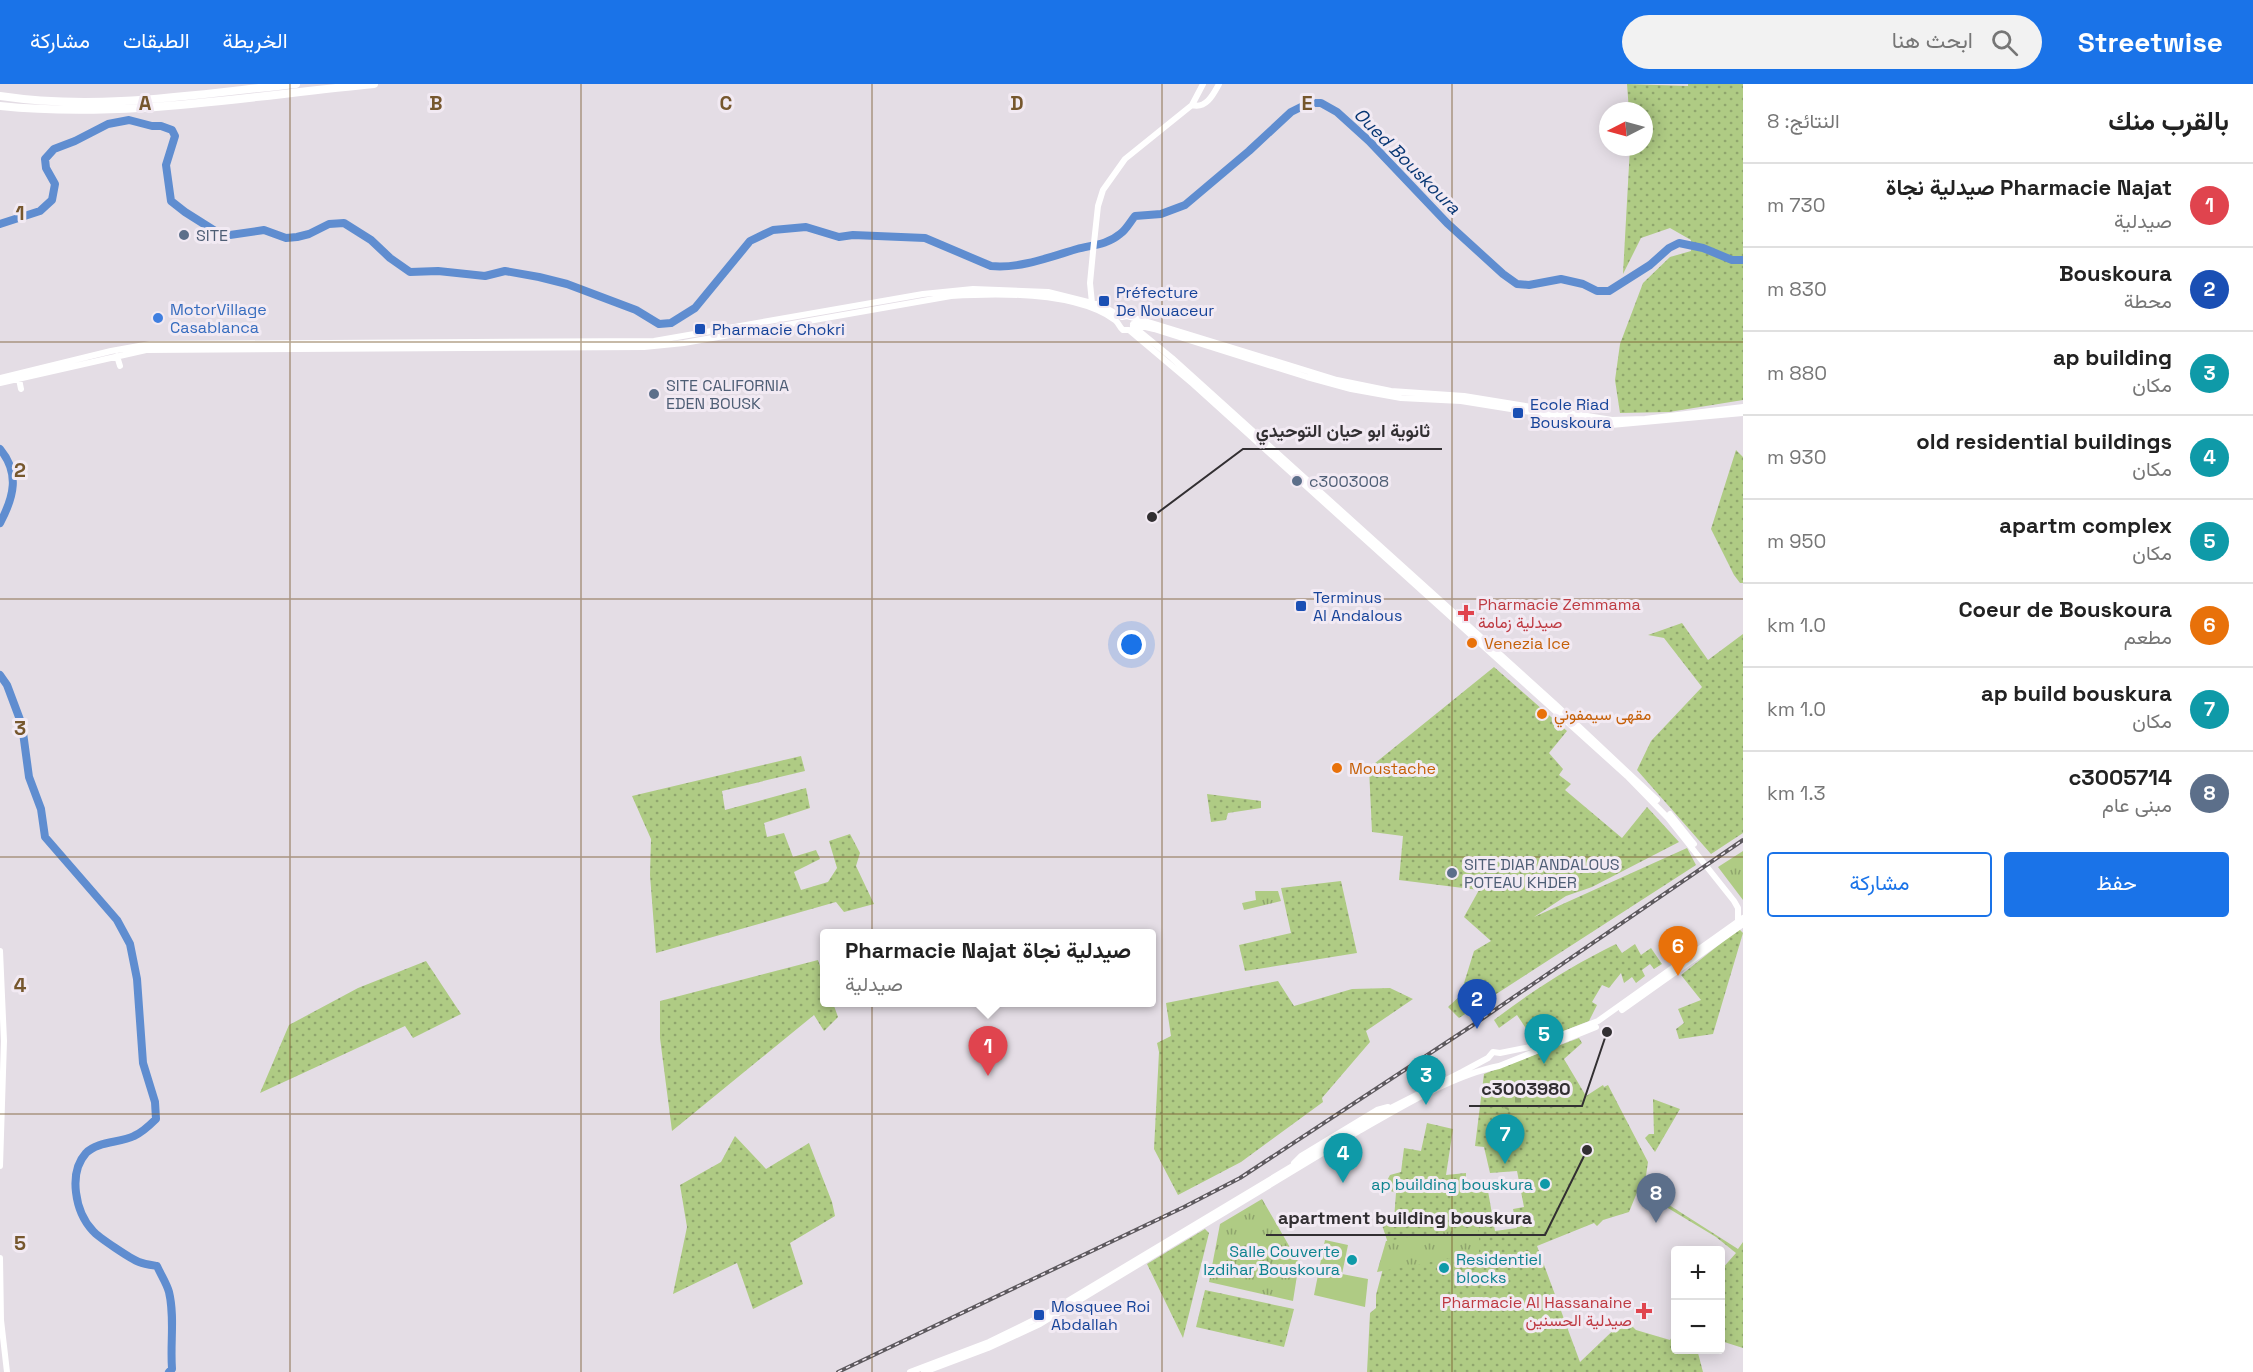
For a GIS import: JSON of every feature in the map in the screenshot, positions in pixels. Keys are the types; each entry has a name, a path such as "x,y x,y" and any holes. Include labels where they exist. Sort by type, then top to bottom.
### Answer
{"highway":[{"path":"0,96 40,101 112,102 296,84"},
{"path":"0,106 59,111 130,109 374,84"}],"street":[{"path":"1088,304 1100,198 1107,182 1131,154 1192,105 1203,84"},
{"path":"1192,105 1200,106 1208,102 1219,84"},
{"path":"0,383 160,344 392,346 654,341 820,315 923,294 974,289 1036,290 1107,308 1121,320 1132,324 1336,380 1401,393 1464,396 1612,420 1667,417 1743,407"},
{"path":"1121,320 1123,330 1132,324 1154,329 1307,377 1351,389 1401,398 1461,401 1611,425 1743,413"},
{"path":"1132,324 1628,772 1672,816 1731,895 1742,922"},
{"path":"1132,324 1193,384 1613,764 1662,812 1702,858"},
{"path":"1152,341 1151,335 1154,329"},
{"path":"117,354 120,366"},
{"path":"0,378 117,354"},
{"path":"19,379 21,389"},
{"path":"1731,895 1743,905"},
{"path":"910,1372 975,1348 1046,1314 1290,1168 1301,1156 1375,1111 1396,1104 1488,1058 1493,1052 1528,1048 1560,1037 1609,1015 1742,922"},
{"path":"924,1372 988,1348 1040,1324 1379,1120 1467,1076 1492,1066 1497,1067 1601,1024 1742,922"},
{"path":"0,951 4,1041 0,1166"},
{"path":"1500,1053 1503,1057 1502,1065"},
{"path":"1488,1058 1492,1066"},
{"path":"0,1258 1,1320 7,1372"}],"green space":[{"path":"1627,84 1688,86 1688,84 1743,84 1743,400 1669,412 1620,413 1615,380 1620,344 1643,283 1670,257 1691,251 1691,240 1670,228 1641,238 1623,274 1630,156 1653,156 1653,102 1628,102"},
{"path":"1736,450 1743,457 1743,583 1740,583 1734,575 1711,529"},
{"path":"1682,623 1708,660 1743,634 1743,833 1711,854 1637,770 1651,741 1702,687 1664,638 1648,635"},
{"path":"1494,667 1567,731 1549,753 1563,769 1559,775 1571,784 1565,790 1622,838 1647,807 1679,842 1592,887 1566,896 1534,917 1687,848 1696,865 1459,1018 1448,1007 1460,996 1474,951 1491,941 1464,917 1479,890 1399,880 1403,836 1372,832 1369,768"},
{"path":"801,756 805,771 722,791 725,810 806,788 810,808 764,823 767,837 784,833 793,857 816,850 820,859 794,872 801,890 828,882 837,868 829,841 850,834 860,853 856,866 874,904 844,912 836,902 656,953 650,875 651,839 632,796"},
{"path":"1207,794 1261,801 1261,808 1228,813 1226,820 1211,822"},
{"path":"1743,851 1743,900 1718,867"},
{"path":"1341,881 1357,953 1245,971 1239,945 1291,933 1281,888"},
{"path":"1255,891 1278,891 1281,901 1244,910 1242,903 1256,900"},
{"path":"1739,929 1743,933 1713,1034 1679,1039 1676,1029 1684,1023 1678,1009 1701,1000 1681,975"},
{"path":"1616,944 1622,953 1635,944 1641,955 1651,948 1662,964 1654,969 1650,964 1642,970 1645,976 1636,983 1632,977 1624,983 1621,973 1609,988 1602,985 1592,1002 1597,1005 1589,1021 1535,1042 1517,1015 1499,1028 1494,1020 1538,988"},
{"path":"818,960 820,1007 834,1007 838,1017 824,1031 814,1015 672,1131 660,1038 660,1001"},
{"path":"426,961 461,1014 413,1038 405,1026 260,1093 289,1025 358,988"},
{"path":"1278,981 1294,1006 1352,989 1390,988 1413,999 1366,1031 1370,1042 1322,1098 1323,1102 1241,1162 1178,1195 1154,1149 1159,1052 1157,1043 1171,1036 1166,1003"},
{"path":"1579,1038 1582,1043 1564,1059 1586,1096 1603,1085 1604,1087 1608,1085 1648,1162 1644,1189 1738,1249 1743,1242 1743,1348 1725,1342 1725,1265 1736,1253 1716,1237 1638,1190 1629,1212 1603,1220 1597,1226 1594,1223 1537,1246 1580,1362 1625,1319 1636,1330 1671,1338 1671,1354 1698,1354 1703,1372 1367,1372 1370,1313 1376,1308 1376,1295 1389,1246 1380,1219 1394,1219 1396,1193 1383,1188 1390,1175 1401,1172 1404,1148 1421,1151 1427,1123 1453,1129 1446,1175 1466,1173 1466,1192 1488,1191 1495,1231 1517,1228 1513,1209 1524,1207 1517,1171 1490,1173 1484,1147 1475,1146 1484,1074"},
{"path":"1501,1076 1527,1103 1527,1112 1522,1115 1513,1113 1499,1105"},
{"path":"1653,1099 1680,1109 1655,1152 1645,1138 1649,1134 1654,1134"},
{"path":"735,1136 766,1169 809,1143 832,1202 835,1216 790,1243 803,1284 753,1309 737,1263 673,1294 687,1227 680,1185 721,1162"},
{"path":"1262,1199 1299,1263 1293,1301 1209,1282 1220,1224"},
{"path":"1479,1227 1479,1253 1377,1272 1386,1241"},
{"path":"1205,1229 1209,1233 1183,1338 1147,1264"},
{"path":"1325,1240 1348,1245 1342,1274 1368,1279 1365,1307 1314,1295"},
{"path":"1205,1290 1294,1309 1284,1347 1196,1327"}],"waterway":[{"name":"Oued Bouskoura","path":"0,224 40,211 52,200 55,184 46,168 45,159 54,149 108,124 129,120 172,130 175,136 166,165 171,201 223,236 264,230 286,238 297,237 329,224 344,223 371,240 390,258 410,272 438,271 485,276 505,271 539,277 567,284 636,310 659,324 671,323 695,308 750,241 773,230 806,227 839,237 853,235 925,238 991,266 1012,266 1034,262 1105,243 1122,232 1135,216 1161,214 1185,205 1291,112 1309,103 1321,103 1337,112 1369,141 1447,223 1517,284 1529,285 1561,279 1583,284 1597,291 1609,291 1679,243 1703,248 1732,260 1743,260"},
{"name":"Oued Bouskoura","path":"0,449 10,467 13,485 9,504 0,523"},
{"name":"Oued Bouskoura","path":"0,675 7,685 22,725 29,777 41,809 45,837 117,920 130,944 137,979 143,1063 155,1102 156,1119 134,1136 97,1146 86,1153 77,1171 76,1192 82,1214 96,1234 135,1260 157,1266 171,1301 172,1369 169,1372"}],"railway":[{"path":"838,1372 1240,1178 1473,1025 1743,840"}],"place":[{"name":"SITE","path":"184,235"},
{"name":"Préfecture De Nouaceur","path":"1104,301"},
{"name":"MotorVillage Casablanca","path":"158,318"},
{"name":"Pharmacie Chokri","path":"700,329"},
{"name":"SITE CALIFORNIA EDEN BOUSK","path":"654,394"},
{"name":"Ecole Riad Bouskoura","path":"1518,413"},
{"name":"c3003008","path":"1297,481"},
{"name":"ثانوية ابو حيان التوحيدي","path":"1152,517"},
{"name":"Terminus Al Andalous","path":"1301,606"},
{"name":"Pharmacie Zemmama صيدلية زمامة","path":"1466,613"},
{"name":"Venezia Ice","path":"1472,643"},
{"name":"مقهى سيمفوني","path":"1542,714"},
{"name":"Moustache","path":"1337,768"},
{"name":"SITE DIAR ANDALOUS POTEAU KHDER","path":"1452,873"},
{"name":"Coeur de Bouskoura","path":"1678,976"},
{"name":"Bouskoura","path":"1477,1029"},
{"name":"c3003980","path":"1607,1032"},
{"name":"apartm complex","path":"1544,1064"},
{"name":"Pharmacie Najat صيدلية نجاة","path":"988,1076"},
{"name":"ap building","path":"1426,1105"},
{"name":"apartment building bouskura","path":"1587,1150"},
{"name":"ap build bouskura","path":"1505,1164"},
{"name":"old residential buildings","path":"1343,1183"},
{"name":"ap building bouskura","path":"1545,1184"},
{"name":"c3005714","path":"1656,1223"},
{"name":"Salle Couverte Izdihar Bouskoura","path":"1352,1260"},
{"name":"Residentiel blocks","path":"1444,1268"},
{"name":"Pharmacie Al Hassanaine صيدلية الحسنين","path":"1644,1311"},
{"name":"Mosquee Roi Abdallah","path":"1039,1315"}]}
